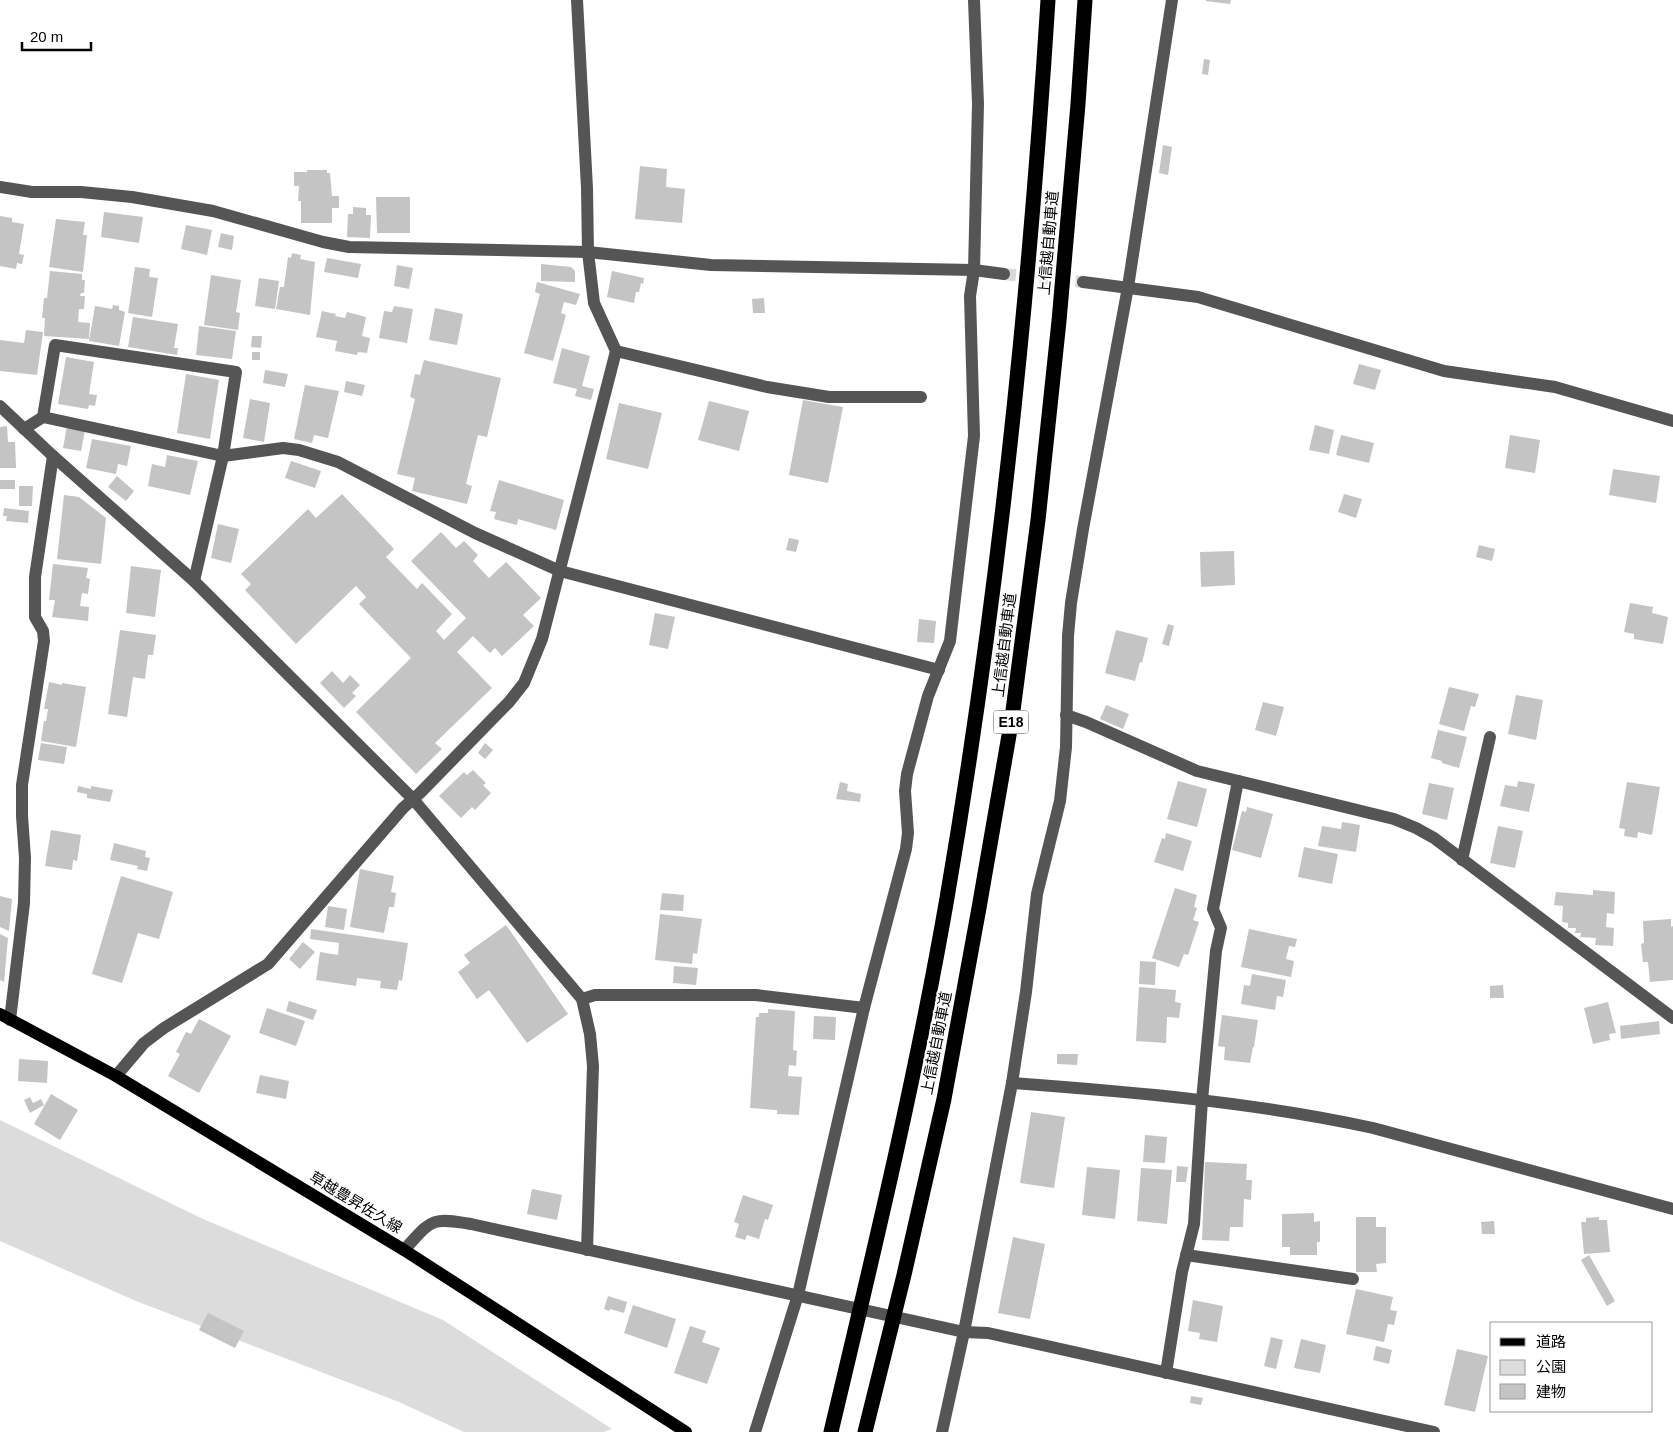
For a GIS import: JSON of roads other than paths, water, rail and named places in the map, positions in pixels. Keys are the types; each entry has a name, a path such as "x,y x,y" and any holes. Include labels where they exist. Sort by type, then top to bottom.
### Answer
{"highway":[{"name":"上信越自動車道","path":"831,1432 911,1084 947,901 977,711 1003,520 1024,314 1048,0"},
{"name":"上信越自動車道","path":"865,1432 904,1275 944,1099 1012,718 1038,520 1059,321 1085,0"}],"main road":[{"name":"草越豊昇佐久線","path":"5,1017 116,1076 404,1250 686,1432"}],"street":[{"path":"116,1076 144,1043 164,1028 268,964 403,808 509,702 524,683 542,639 616,351 594,303 588,252 587,188 577,0"},
{"path":"755,1432 804,1297 864,1008 906,849 908,833 905,790 907,774 928,696 950,641 974,436 970,296 974,270 978,104 974,0"},
{"path":"942,1432 964,1332 1012,1082 1026,992 1037,894 1060,801 1066,747 1068,636 1075,570 1128,287 1172,0"},
{"path":"0,187 32,192 81,192 132,197 213,212 323,242 349,246 588,252 711,265 974,270 1004,274"},
{"path":"1083,282 1198,297 1444,371 1555,387 1673,421"},
{"path":"43,417 55,345 236,372 224,456 194,581"},
{"path":"616,351 767,387 829,397 921,397"},
{"path":"0,406 53,456 194,581 413,799 582,999 590,1034 593,1066 587,1250"},
{"path":"24,429 43,417 224,456 283,448 298,450 338,462 475,533 560,571 939,670"},
{"path":"5,1017 24,903 25,858 22,785 44,641 43,631 35,617 35,578 53,456"},
{"path":"1066,715 1197,771 1394,820 1416,828 1434,838 1673,1018"},
{"path":"1462,860 1490,736"},
{"path":"1166,1373 1182,1272 1194,1224 1202,1100 1216,951 1221,928 1213,908 1238,781"},
{"path":"582,999 595,995 756,995 864,1008"},
{"path":"1012,1082 1202,1100 1327,1118 1364,1126 1673,1209"},
{"path":"404,1250 427,1225 439,1220 471,1224 964,1332 988,1333 1434,1432"},
{"path":"1186,1255 1353,1279"}],"tunnel":[{"path":"1004,274 1083,282"}]}
